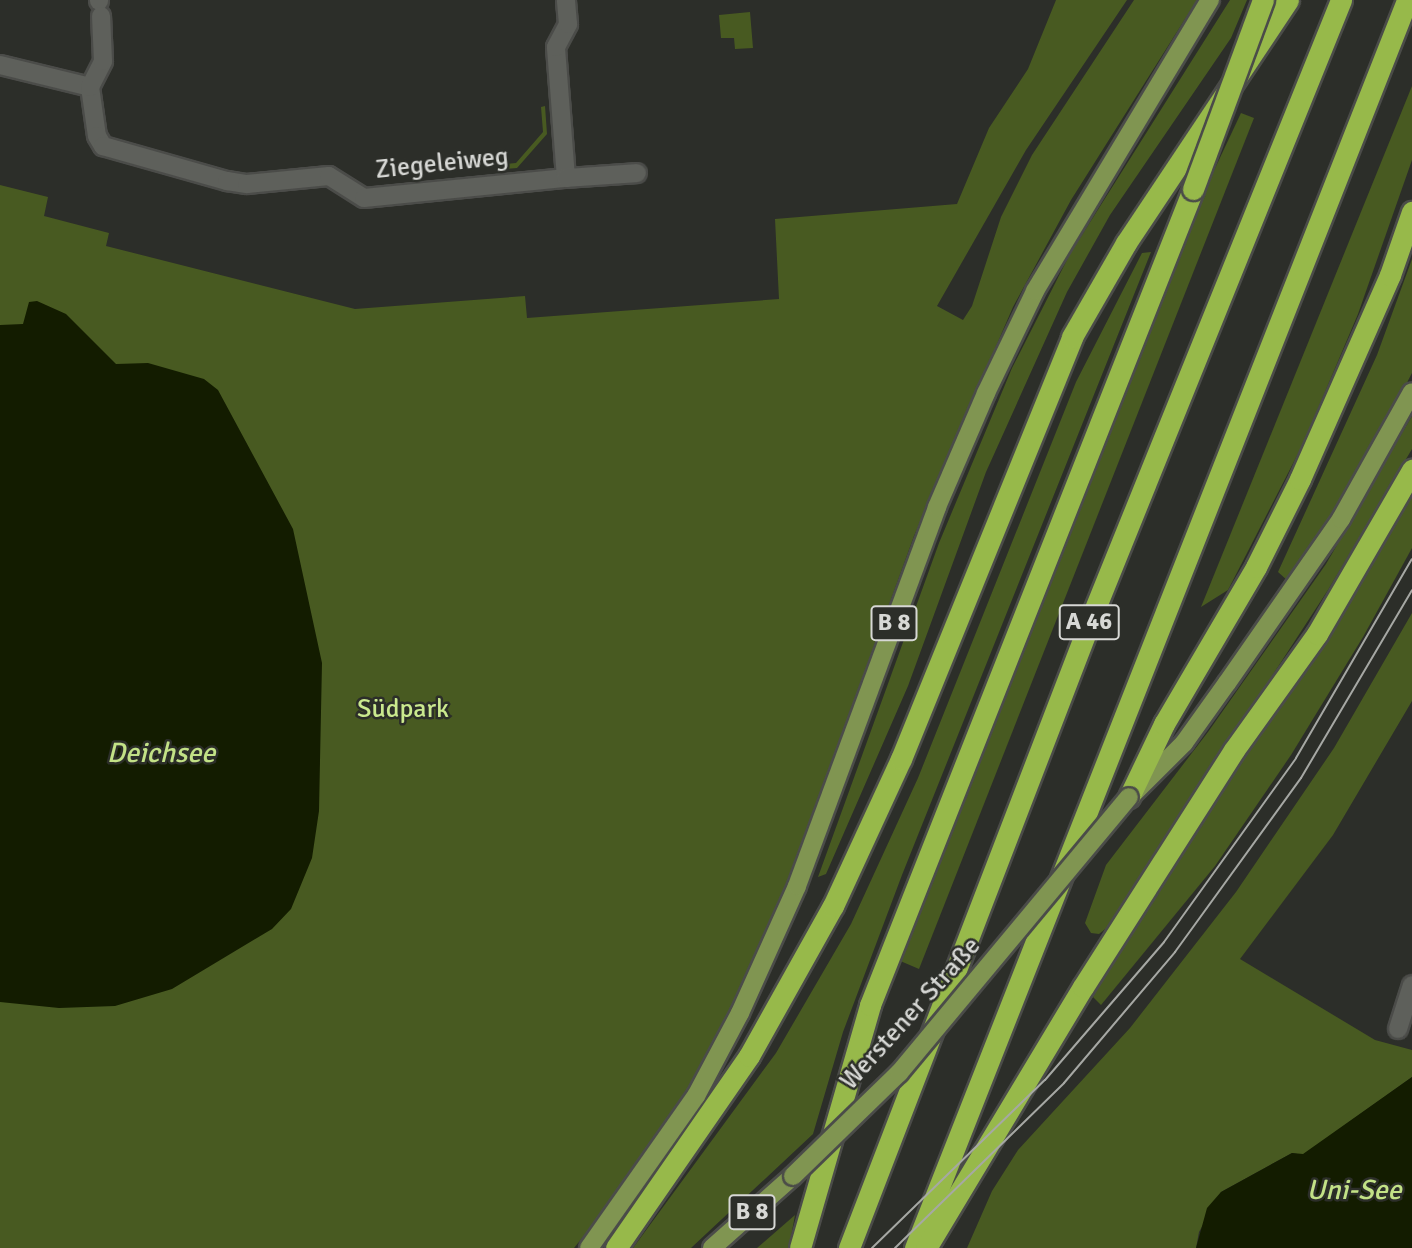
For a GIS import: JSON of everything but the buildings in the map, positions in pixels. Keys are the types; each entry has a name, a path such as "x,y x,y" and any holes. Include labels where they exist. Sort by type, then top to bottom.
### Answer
{"highway":[{"path":"800,1248 870,1005 1192,189 1263,0"},
{"path":"616,1248 749,1056 833,906 901,759 1072,337 1126,243 1288,0"},
{"name":"A 46","path":"849,1248 1094,611 1341,0"},
{"name":"A 46","path":"915,1248 1406,0"},
{"path":"1129,797 1164,724 1208,652 1300,479 1390,275 1412,212"},
{"path":"926,1248 1126,919 1234,750 1317,634 1412,470"}],"main road":[{"name":"B 8","path":"589,1248 696,1096 740,1013 797,886 937,507 986,393 1035,291 1210,0"},
{"name":"B 8","path":"1129,797 1184,743 1342,519 1412,392"},
{"name":"Werstener Straße","path":"712,1248 793,1176 900,1073 1129,797"}],"street":[{"path":"566,0 568,24 556,47 566,178"},
{"name":"Ziegeleiweg","path":"100,6 103,61 90,87 97,136 103,146 247,184 329,176 364,198 637,173"},
{"path":"0,65 90,87"},
{"path":"1398,1029 1412,985"}],"green space":[{"name":"Südpark","path":"1056,0 1127,0 1026,150 937,306 963,320 972,306 1001,217 1032,155 1134,0 1197,0 1071,200 1013,307 914,536 787,885 733,1010 688,1092 637,1170 574,1248 0,1248 0,185 48,197 44,216 109,233 106,246 355,309 525,296 527,318 779,299 775,219 957,204 989,128 1028,69"},
{"path":"1230,0 1247,0 1231,38 1110,215 1067,292 986,472 908,686 826,874 818,877 939,543 1012,368 1070,254"},
{"path":"750,12 753,48 735,49 734,38 721,38 719,15"},
{"path":"1412,86 1412,160 1358,314 1303,444 1228,590 1201,607"},
{"path":"545,106 547,134 517,168 506,169 505,164 516,163 543,132 541,107"},
{"path":"1241,113 1254,118 919,969 898,960 1194,213"},
{"path":"1151,252 902,875 843,1032 813,1134 691,1248 633,1248 776,1053 851,924 918,778 1076,382 1142,253"},
{"path":"1412,259 1412,373 1368,457 1288,581 1278,572 1377,355"},
{"path":"1412,416 1412,449 1328,590 1109,926 1099,934 1091,933 1085,923 1106,865 1208,732 1326,564"},
{"path":"1412,493 1412,548 1363,637 1291,755 1215,866 1101,1005 1093,997 1128,932"},
{"path":"1412,613 1412,701 1333,835 1240,959 1375,1040 1412,1050 1412,1077 1303,1155 1292,1153 1221,1192 1199,1232 1196,1248 967,1248 992,1191 1018,1150 1130,1028 1236,892 1334,748"},
{"path":"795,1215 789,1248 757,1248"}],"water":[{"name":"Deichsee","path":"37,301 66,314 116,364 148,363 204,379 218,390 293,529 322,663 319,811 312,858 291,909 272,929 172,989 115,1006 59,1008 0,1002 0,325 23,324 29,302"},
{"name":"Uni-See","path":"1412,1077 1412,1248 1196,1248 1207,1208 1221,1192 1292,1153 1303,1154"}],"tram line":[{"path":"872,1248 1045,1080 1164,942 1296,758 1412,559"},
{"path":"895,1248 1064,1083 1175,952 1301,778 1412,590"}]}
